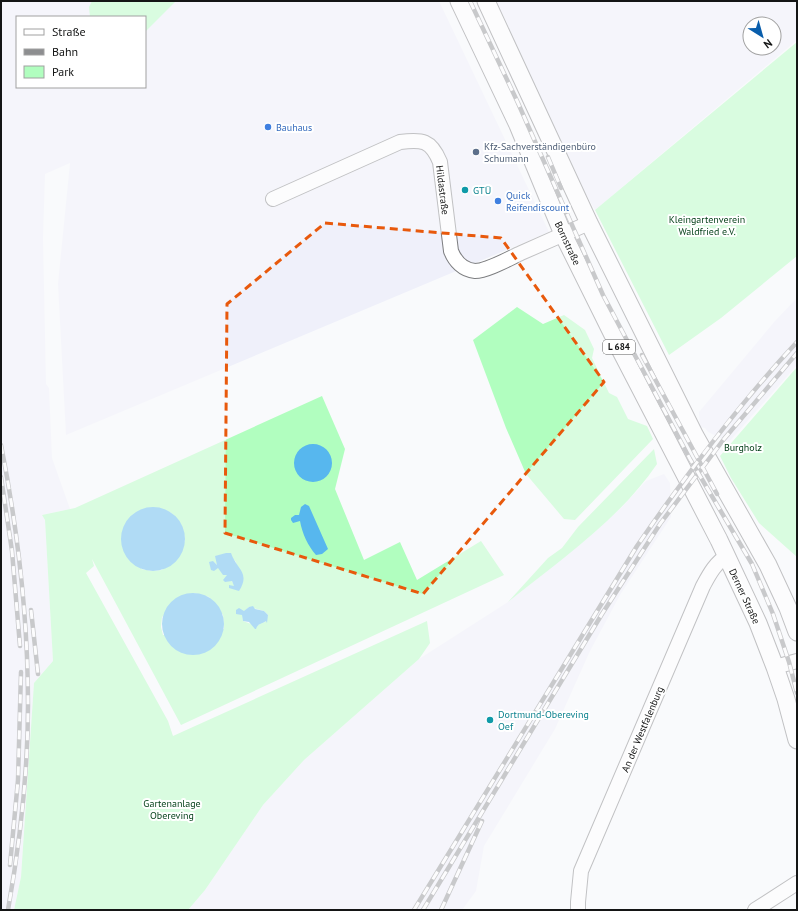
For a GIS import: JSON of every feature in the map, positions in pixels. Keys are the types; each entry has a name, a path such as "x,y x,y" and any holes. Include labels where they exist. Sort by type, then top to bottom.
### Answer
{"main road":[{"name":"Bornstraße","path":"459,1 518,125 563,234 677,460"},
{"name":"L 684","path":"486,1 589,223 695,436 793,612 797,632"},
{"name":"Derner Straße","path":"677,460 727,556 758,623 786,699 797,740"}],"street":[{"name":"Hildastraße","path":"272,199 400,142 416,140 424,141 431,147 440,162 451,250 454,258 461,266 475,271 482,269 502,262 589,223"},
{"name":"An der Westfalenburg","path":"578,910 581,871 703,586 710,572 722,559 727,556"},
{"path":"775,667 797,661"},
{"path":"755,910 797,883"}],"highlighted area":[{"path":"325,223 501,238 604,382 423,594 225,533 227,304"}],"shaded area":[{"path":"1,1 439,1 549,232 66,435 58,284 70,163 45,174 43,238 46,384 49,388 52,458 70,509 42,515 45,520 53,661 34,683 21,877 14,910 1,910"},
{"path":"495,1 797,1 797,40 782,53 782,16 742,16 742,56 778,56 595,210 581,186"},
{"path":"797,298 797,365 729,442 708,432 705,428 700,427 699,412 775,321"},
{"path":"664,474 670,483 671,517 620,595 590,651 555,729 484,846 476,891 462,910 188,910 205,890 263,805 304,760 419,659 508,602 588,538 622,507 646,481"}],"green space":[{"path":"92,1 176,1 146,31 146,16 90,16 89,7"},
{"name":"Kleingartenverein Waldfried e.V.","path":"797,42 797,256 721,318 669,355 595,210"},
{"path":"517,307 543,324 564,315 585,330 594,349 592,358 609,393 617,397 628,419 647,426 653,439 575,520 564,519 526,474 506,428 473,340"},
{"name":"Burgholz","path":"797,367 797,557 759,523 731,478 720,456"},
{"name":"Gartenanlage Obereving","path":"322,396 345,449 335,489 364,560 400,542 417,580 481,541 504,575 181,725 92,559 94,566 86,573 168,721 173,736 427,621 430,643 419,659 304,760 263,805 205,890 188,910 14,910 21,877 34,683 53,661 45,520 42,515 75,508","holes":["170,512 181,525 184,532 185,541 162,570 152,571 141,569","233,559 236,562 239,591 229,577 218,567 213,561 217,565","194,593 209,597 223,615 224,629 163,635 161,627 162,617","249,607 264,611 268,615 265,622 257,626 243,621 245,611"]},
{"path":"654,449 657,464 625,503 568,555 508,602 548,558 562,548 578,527"}],"water":[{"path":"309,444 317,444 327,449 331,456 331,470 327,477 317,482 309,482 299,477 297,474 294,467 294,459 299,449 302,447"},
{"path":"305,504 309,506 328,549 322,554 316,555 310,548 300,521 293,523 291,520 291,518 295,515 299,515 301,507"},
{"path":"153,507 171,513 179,521 185,539 179,557 171,565 153,571 135,565 127,557 121,539 127,521 135,513"},
{"path":"231,553 243,575 244,579 239,591 229,588 229,585 234,586 232,581 225,582 223,580 227,575 223,575 218,568 214,571 211,570 209,562 213,561 217,565 215,556"},
{"path":"187,593 199,593 215,602 222,612 224,624 222,636 215,646 199,655 187,655 176,650 167,641 162,630 162,618 167,607 176,598"},
{"path":"253,606 255,609 264,611 268,615 267,623 266,621 260,624 256,629 249,622 243,621 242,615 236,614 236,610 239,608 244,611"}],"railway":[{"path":"470,1 518,103 603,295 690,459 752,564 773,614 789,662 797,693"},
{"path":"548,157 561,188"},
{"path":"414,910 637,546 713,441 754,390 797,342"},
{"path":"423,910 602,614 660,524 724,439 797,353"},
{"path":"642,355 717,494"},
{"path":"1,445 21,574 28,672 28,731 25,782 20,833 8,910"},
{"path":"1,477 12,551 20,646"},
{"path":"31,610 38,674"},
{"path":"10,865 18,780 21,672"},
{"path":"441,910 482,821"}],"place":[{"name":"Bauhaus","path":"268,127"},
{"name":"Kfz-Sachverständigenbüro Schumann","path":"476,152"},
{"name":"GTÜ","path":"465,190"},
{"name":"Quick Reifendiscount","path":"498,201"},
{"name":"Dortmund-Obereving Oef","path":"490,720"}]}
